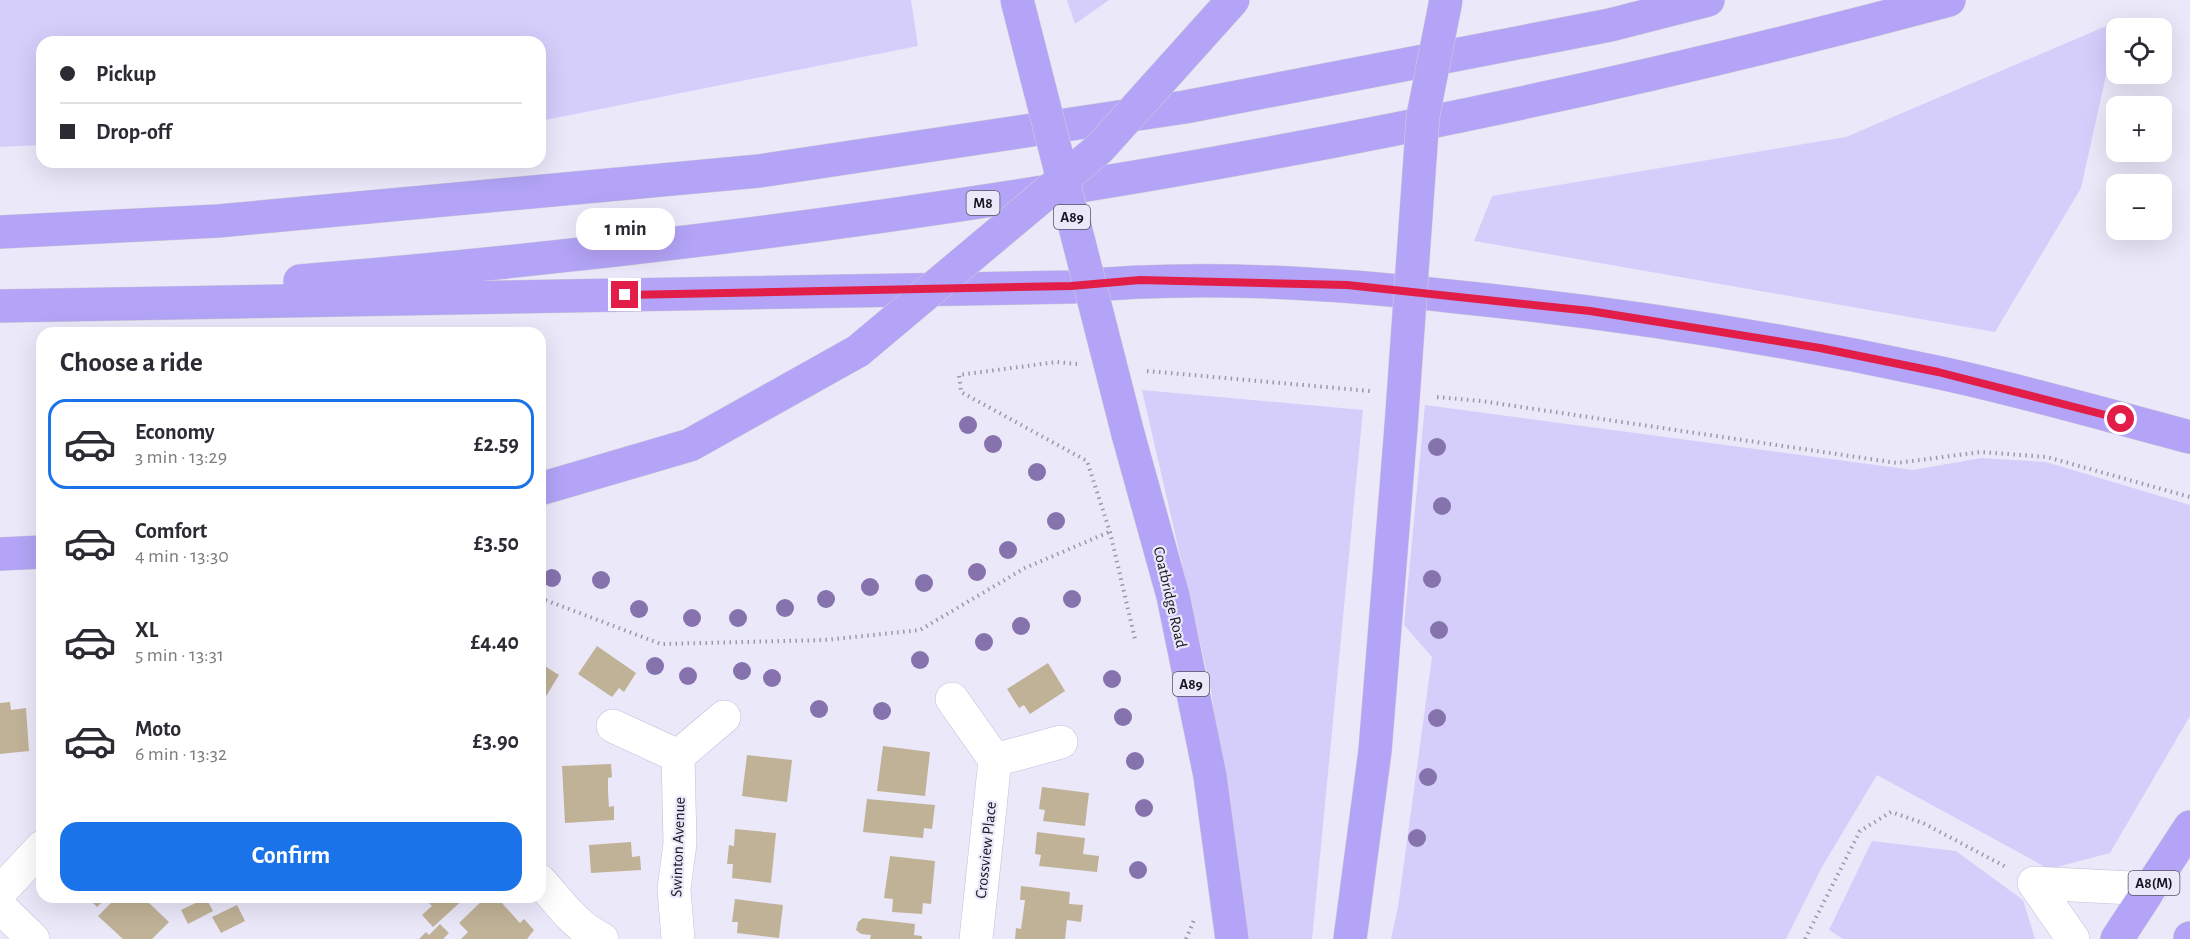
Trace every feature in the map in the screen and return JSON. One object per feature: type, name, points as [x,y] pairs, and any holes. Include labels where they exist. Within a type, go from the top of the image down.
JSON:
[{"type":"highway","name":"Coatbridge Road","points":[[1017,0],[1128,434],[1173,596],[1203,741],[1232,939]]},
{"type":"highway","name":"M8","points":[[546,487],[690,445],[858,351],[1100,148],[1233,0]]},
{"type":"highway","points":[[1350,939],[1375,751],[1423,116],[1446,0]]},
{"type":"highway","points":[[0,232],[218,221],[759,171],[1185,107],[1610,26],[1708,0]]},
{"type":"highway","name":"M8","points":[[0,305],[491,265],[808,228],[1017,198],[1348,140],[1667,71],[1949,0]]},
{"type":"highway","points":[[0,305],[1071,286],[1140,280],[1347,285],[1590,311],[1820,348],[1938,372],[2190,437]]},
{"type":"highway","points":[[0,554],[36,552]]},
{"type":"highway","name":"A8(M)","points":[[2117,939],[2190,827]]},
{"type":"street","points":[[952,699],[995,760],[1061,742]]},
{"type":"street","points":[[613,726],[678,756],[724,717]]},
{"type":"street","name":"Swinton Avenue","points":[[678,756],[680,843],[674,889],[678,939]]},
{"type":"street","name":"Crossview Place","points":[[976,939],[995,760]]},
{"type":"street","points":[[0,892],[36,853]]},
{"type":"street","points":[[2034,883],[2151,889]]},
{"type":"street","points":[[2034,883],[2073,939]]},
{"type":"street","points":[[546,888],[588,932],[602,939]]},
{"type":"street","points":[[0,907],[33,939]]},
{"type":"path","points":[[1081,365],[1058,362],[959,375],[961,392],[1088,461],[1110,532],[1135,639]]},
{"type":"path","points":[[1140,370],[1375,391]]},
{"type":"path","points":[[1434,396],[1897,463],[1981,452],[2047,458],[2190,497]]},
{"type":"path","points":[[546,600],[661,644],[825,640],[920,630],[1024,568],[1110,532]]},
{"type":"path","points":[[1805,939],[1860,831],[1891,812],[1923,823],[1958,840],[2034,883]]},
{"type":"path","points":[[1186,939],[1194,920]]},
{"type":"shaded area","points":[[0,0],[911,0],[918,46],[546,120],[546,36],[36,36],[36,145],[0,147]]},
{"type":"shaded area","points":[[1067,0],[1109,0],[1075,24]]},
{"type":"shaded area","points":[[2106,26],[2106,75],[2081,188],[1995,332],[1474,241],[1492,196],[1846,137]]},
{"type":"shaded area","points":[[1142,390],[1363,410],[1312,939],[1243,939],[1211,690]]},
{"type":"shaded area","points":[[1425,405],[1913,470],[1981,458],[2046,462],[2190,505],[2190,716],[2110,853],[2049,869],[1877,775],[1822,867],[1786,939],[1391,939],[1398,907],[1432,657],[1404,625]]},
{"type":"shaded area","points":[[1872,841],[1956,851],[2023,900],[2035,939],[1843,939],[1829,930]]},
{"type":"building","points":[[597,646],[636,673],[624,692],[619,688],[612,697],[578,674]]},
{"type":"building","points":[[1048,663],[1065,691],[1030,714],[1024,705],[1019,708],[1007,689]]},
{"type":"building","points":[[546,667],[559,675],[546,696]]},
{"type":"building","points":[[10,702],[11,710],[26,708],[29,751],[0,754],[0,703]]},
{"type":"building","points":[[883,746],[930,752],[925,796],[877,791]]},
{"type":"building","points":[[747,755],[792,760],[787,802],[742,796]]},
{"type":"building","points":[[611,764],[612,777],[608,778],[608,792],[609,807],[614,806],[614,820],[565,823],[562,766]]},
{"type":"building","points":[[1042,787],[1089,793],[1085,826],[1043,821],[1045,810],[1039,809]]},
{"type":"building","points":[[867,799],[935,805],[932,829],[924,828],[923,838],[863,832]]},
{"type":"building","points":[[735,829],[776,833],[771,883],[732,878],[733,864],[727,864],[729,845],[734,846]]},
{"type":"building","points":[[1037,832],[1085,838],[1083,854],[1099,856],[1097,872],[1039,866],[1041,855],[1035,854]]},
{"type":"building","points":[[631,842],[632,857],[640,856],[641,870],[591,873],[589,845]]},
{"type":"building","points":[[890,856],[935,861],[931,904],[923,903],[922,914],[892,912],[893,899],[884,898]]},
{"type":"building","points":[[1021,886],[1070,892],[1069,904],[1083,905],[1081,922],[1067,920],[1065,939],[1015,939],[1016,928],[1021,929],[1025,900],[1020,900]]},
{"type":"building","points":[[735,899],[783,905],[779,938],[737,933],[738,922],[732,922]]},
{"type":"building","points":[[111,903],[149,903],[169,922],[152,939],[123,939],[98,916]]},
{"type":"building","points":[[196,903],[209,903],[213,911],[188,924],[181,910]]},
{"type":"building","points":[[429,903],[459,903],[433,927],[422,915],[432,906]]},
{"type":"building","points":[[480,903],[502,903],[520,923],[524,919],[534,930],[527,939],[461,939],[468,932],[459,923]]},
{"type":"building","points":[[237,905],[245,921],[221,933],[212,917]]},
{"type":"building","points":[[863,918],[915,924],[914,935],[922,936],[922,939],[870,939],[871,935],[861,934],[856,930],[858,922]]},
{"type":"building","points":[[440,924],[449,933],[443,939],[419,939],[426,932],[429,935]]},
{"type":"route","points":[[625,295],[1071,286],[1140,280],[1347,285],[1590,311],[1820,348],[1938,372],[2121,419]]}]
